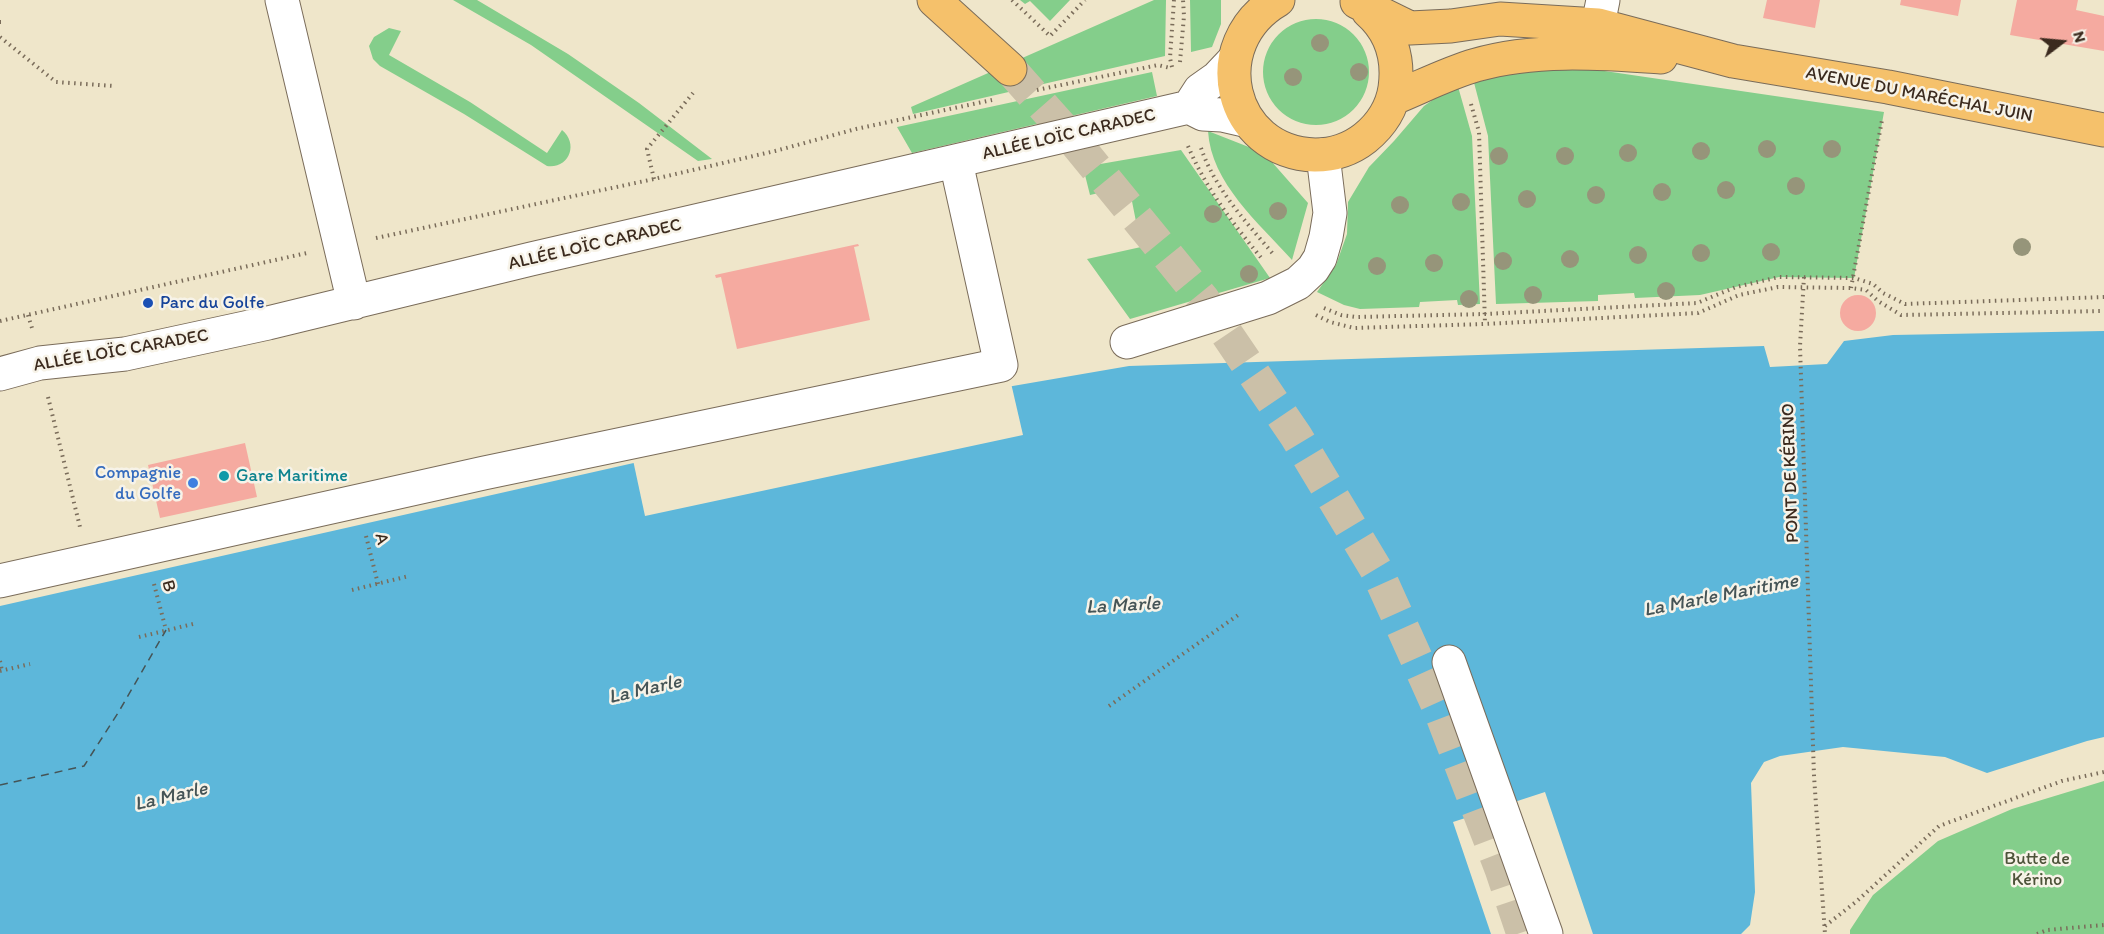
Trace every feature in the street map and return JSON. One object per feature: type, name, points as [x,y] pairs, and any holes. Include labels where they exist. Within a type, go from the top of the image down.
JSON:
[{"type":"main road","points":[[934,0],[1010,69]]},
{"type":"main road","points":[[1278,0],[1266,7],[1250,10],[1234,60],[1234,82],[1238,102],[1248,121],[1263,137],[1281,148],[1301,154],[1323,155],[1341,151],[1359,143],[1374,131],[1386,115],[1394,98],[1397,70],[1392,44],[1378,20],[1355,1]]},
{"type":"main road","name":"AVENUE DU MARÉCHAL JUIN","points":[[1355,1],[1410,28],[1600,13],[1733,61]]},
{"type":"main road","name":"AVENUE DU MARÉCHAL JUIN","points":[[1394,98],[1478,65],[1526,56],[1612,54],[1733,61],[1888,87],[2104,130]]},
{"type":"street","points":[[282,0],[354,303]]},
{"type":"street","points":[[1234,60],[1217,78],[1200,90],[1189,106],[1203,114],[1248,121]]},
{"type":"street","name":"ALLÉE LOÏC CARADEC","points":[[0,374],[40,363],[125,354],[354,303],[1189,106]]},
{"type":"street","points":[[1127,342],[1268,298],[1298,284],[1320,258],[1326,237],[1330,213],[1323,155]]},
{"type":"street","points":[[0,581],[357,501],[1001,365],[956,162]]},
{"type":"street","points":[[1449,662],[1546,934]]},
{"type":"path","points":[[1012,0],[1050,36],[1084,0]]},
{"type":"path","points":[[1172,67],[1170,58],[1174,0]]},
{"type":"path","points":[[1181,66],[1183,0]]},
{"type":"path","points":[[0,37],[56,82],[114,86]]},
{"type":"path","points":[[1851,288],[1888,87]]},
{"type":"path","points":[[654,179],[647,149],[693,93]]},
{"type":"path","points":[[1471,103],[1479,132],[1485,324]]},
{"type":"path","points":[[0,321],[654,179],[775,151],[856,129]]},
{"type":"path","points":[[1185,140],[1198,170],[1213,195],[1264,261]]},
{"type":"path","points":[[1201,147],[1207,167],[1222,191],[1279,261]]},
{"type":"path","points":[[1318,304],[1341,315],[1356,317],[1485,314],[1697,303],[1736,287],[1779,277],[1854,278],[1873,284],[1883,293],[1905,304],[2104,297]]},
{"type":"path","name":"PONT DE KÉRINO","points":[[1804,277],[1800,346],[1814,776],[1825,934]]},
{"type":"path","points":[[1309,310],[1330,322],[1354,328],[1485,324],[1698,313],[1738,295],[1778,287],[1804,287],[1866,290],[1878,301],[1901,315],[2104,311]]},
{"type":"path","points":[[28,315],[89,562]]},
{"type":"path","name":"A","points":[[357,501],[378,584]]},
{"type":"path","name":"B","points":[[145,548],[166,630]]},
{"type":"path","points":[[351,590],[410,576]]},
{"type":"path","points":[[1109,706],[1241,614]]},
{"type":"path","points":[[139,638],[193,624]]},
{"type":"path","points":[[0,661],[1,671],[30,664]]},
{"type":"path","points":[[1824,927],[1857,902],[1939,826],[2062,781],[2104,772]]},
{"type":"path","points":[[2037,934],[2047,930],[2104,925]]},
{"type":"green space","points":[[453,0],[477,0],[568,54],[639,103],[712,159],[698,161],[531,45]]},
{"type":"green space","points":[[1020,0],[1070,0],[1050,21],[1030,1],[1025,4]]},
{"type":"green space","points":[[1154,0],[1166,0],[1165,56],[913,114],[911,107]]},
{"type":"green space","points":[[1190,0],[1221,0],[1221,24],[1212,47],[1191,52]]},
{"type":"green space","points":[[1316,19],[1336,23],[1354,34],[1365,52],[1369,72],[1365,92],[1354,110],[1336,121],[1316,125],[1296,121],[1278,110],[1267,92],[1263,72],[1267,52],[1278,34],[1296,23]]},
{"type":"green space","points":[[389,28],[401,31],[389,55],[470,102],[547,153],[562,130],[571,148],[566,160],[555,166],[547,166],[464,114],[380,66],[373,59],[369,46],[374,37]]},
{"type":"green space","points":[[1550,63],[1884,112],[1854,278],[1779,277],[1700,295],[1635,298],[1634,293],[1598,295],[1598,301],[1496,304],[1488,136],[1472,75]]},
{"type":"green space","points":[[1152,72],[1157,96],[912,153],[897,127]]},
{"type":"green space","points":[[1457,83],[1472,136],[1480,304],[1458,305],[1457,300],[1420,302],[1419,307],[1360,309],[1344,305],[1317,292],[1336,265],[1347,234],[1348,202],[1369,167],[1424,106]]},
{"type":"green space","points":[[1208,131],[1264,153],[1308,203],[1292,260],[1252,217],[1227,185],[1211,150]]},
{"type":"green space","points":[[1181,150],[1270,278],[1130,319],[1087,259],[1141,247],[1129,186],[1090,195],[1083,167]]},
{"type":"green space","name":"Butte de Kérino","points":[[2104,781],[2104,934],[1850,934],[1850,930],[1873,895],[1938,841],[2012,809]]},
{"type":"water","points":[[2104,331],[2104,737],[1987,773],[1945,757],[1843,747],[1780,756],[1764,762],[1751,783],[1755,892],[1750,925],[1741,934],[1593,934],[1545,792],[1453,822],[1491,934],[0,934],[0,606],[709,446],[1007,387],[1129,366],[1764,346],[1770,367],[1827,364],[1844,341],[1893,335]]},
{"type":"pier","points":[[1011,383],[1023,435],[645,516],[633,460]]},
{"type":"building","points":[[1767,0],[1820,0],[1815,28],[1763,18]]},
{"type":"building","points":[[1901,0],[1961,0],[1958,16],[1900,5]]},
{"type":"building","points":[[2017,0],[2078,0],[2076,10],[2104,16],[2104,51],[2010,35]]},
{"type":"building","points":[[858,244],[859,246],[854,247],[870,320],[737,349],[721,277],[716,278],[715,275]]},
{"type":"building","points":[[1858,295],[1871,300],[1876,313],[1871,326],[1858,331],[1845,326],[1840,313],[1845,300]]},
{"type":"building","points":[[245,443],[257,497],[160,518],[148,465]]},
{"type":"ferry route","points":[[0,785],[84,766],[166,630]]},
{"type":"tunnel","points":[[1010,69],[1074,141],[1203,299],[1296,436],[1377,571],[1440,711],[1501,869],[1523,934]]},
{"type":"place","name":"Parc du Golfe","points":[[148,303]]},
{"type":"place","name":"Gare Maritime","points":[[224,476]]},
{"type":"place","name":"Compagnie du Golfe","points":[[193,483]]},
{"type":"water label","name":"La Marle Maritime","points":[[1721,596]]},
{"type":"water label","name":"La Marle","points":[[1123,606]]},
{"type":"water label","name":"La Marle","points":[[645,690]]},
{"type":"water label","name":"La Marle","points":[[171,797]]}]
